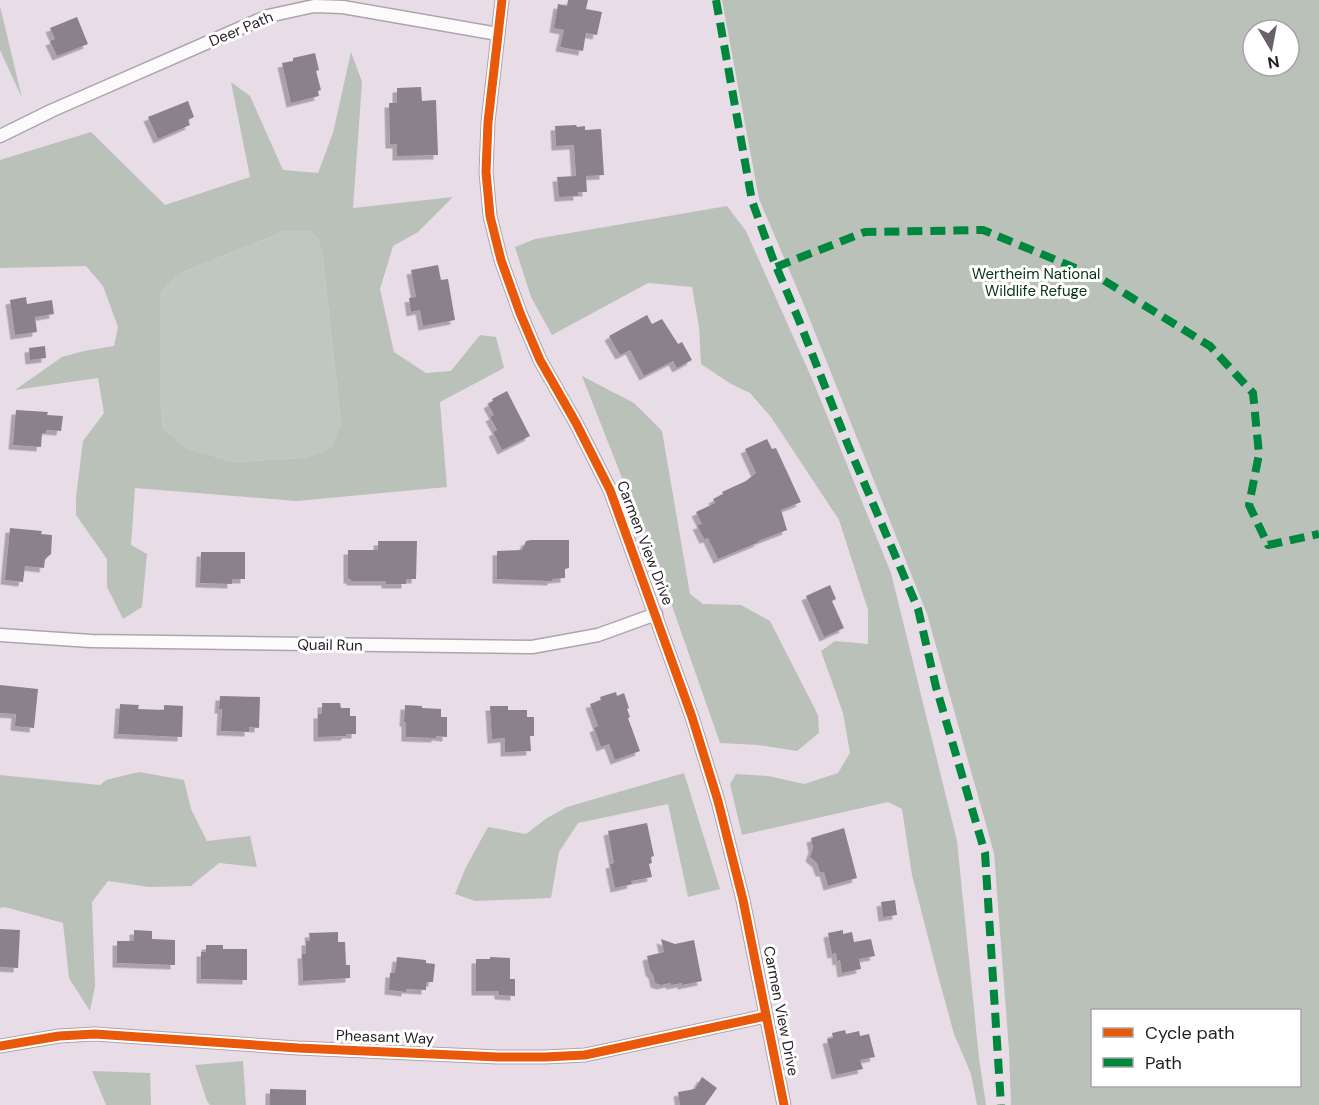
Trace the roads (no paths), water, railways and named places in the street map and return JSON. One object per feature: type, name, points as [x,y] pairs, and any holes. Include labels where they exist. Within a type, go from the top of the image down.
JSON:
[{"type":"street","name":"Carmen View Drive","points":[[502,0],[488,122],[486,172],[490,216],[501,260],[540,360],[576,423],[610,490],[692,717],[718,801],[743,900],[784,1105]]},
{"type":"street","name":"Deer Path","points":[[0,136],[53,110],[267,16],[291,10],[314,6],[343,7],[498,33]]},
{"type":"street","name":"Quail Run","points":[[0,635],[91,641],[532,647],[598,635],[656,614]]},
{"type":"street","name":"Pheasant Way","points":[[0,1046],[59,1036],[95,1034],[298,1048],[545,1057],[585,1055],[766,1016]]},
{"type":"park label","name":"Wertheim National Wildlife Refuge","points":[[1036,282]]}]
